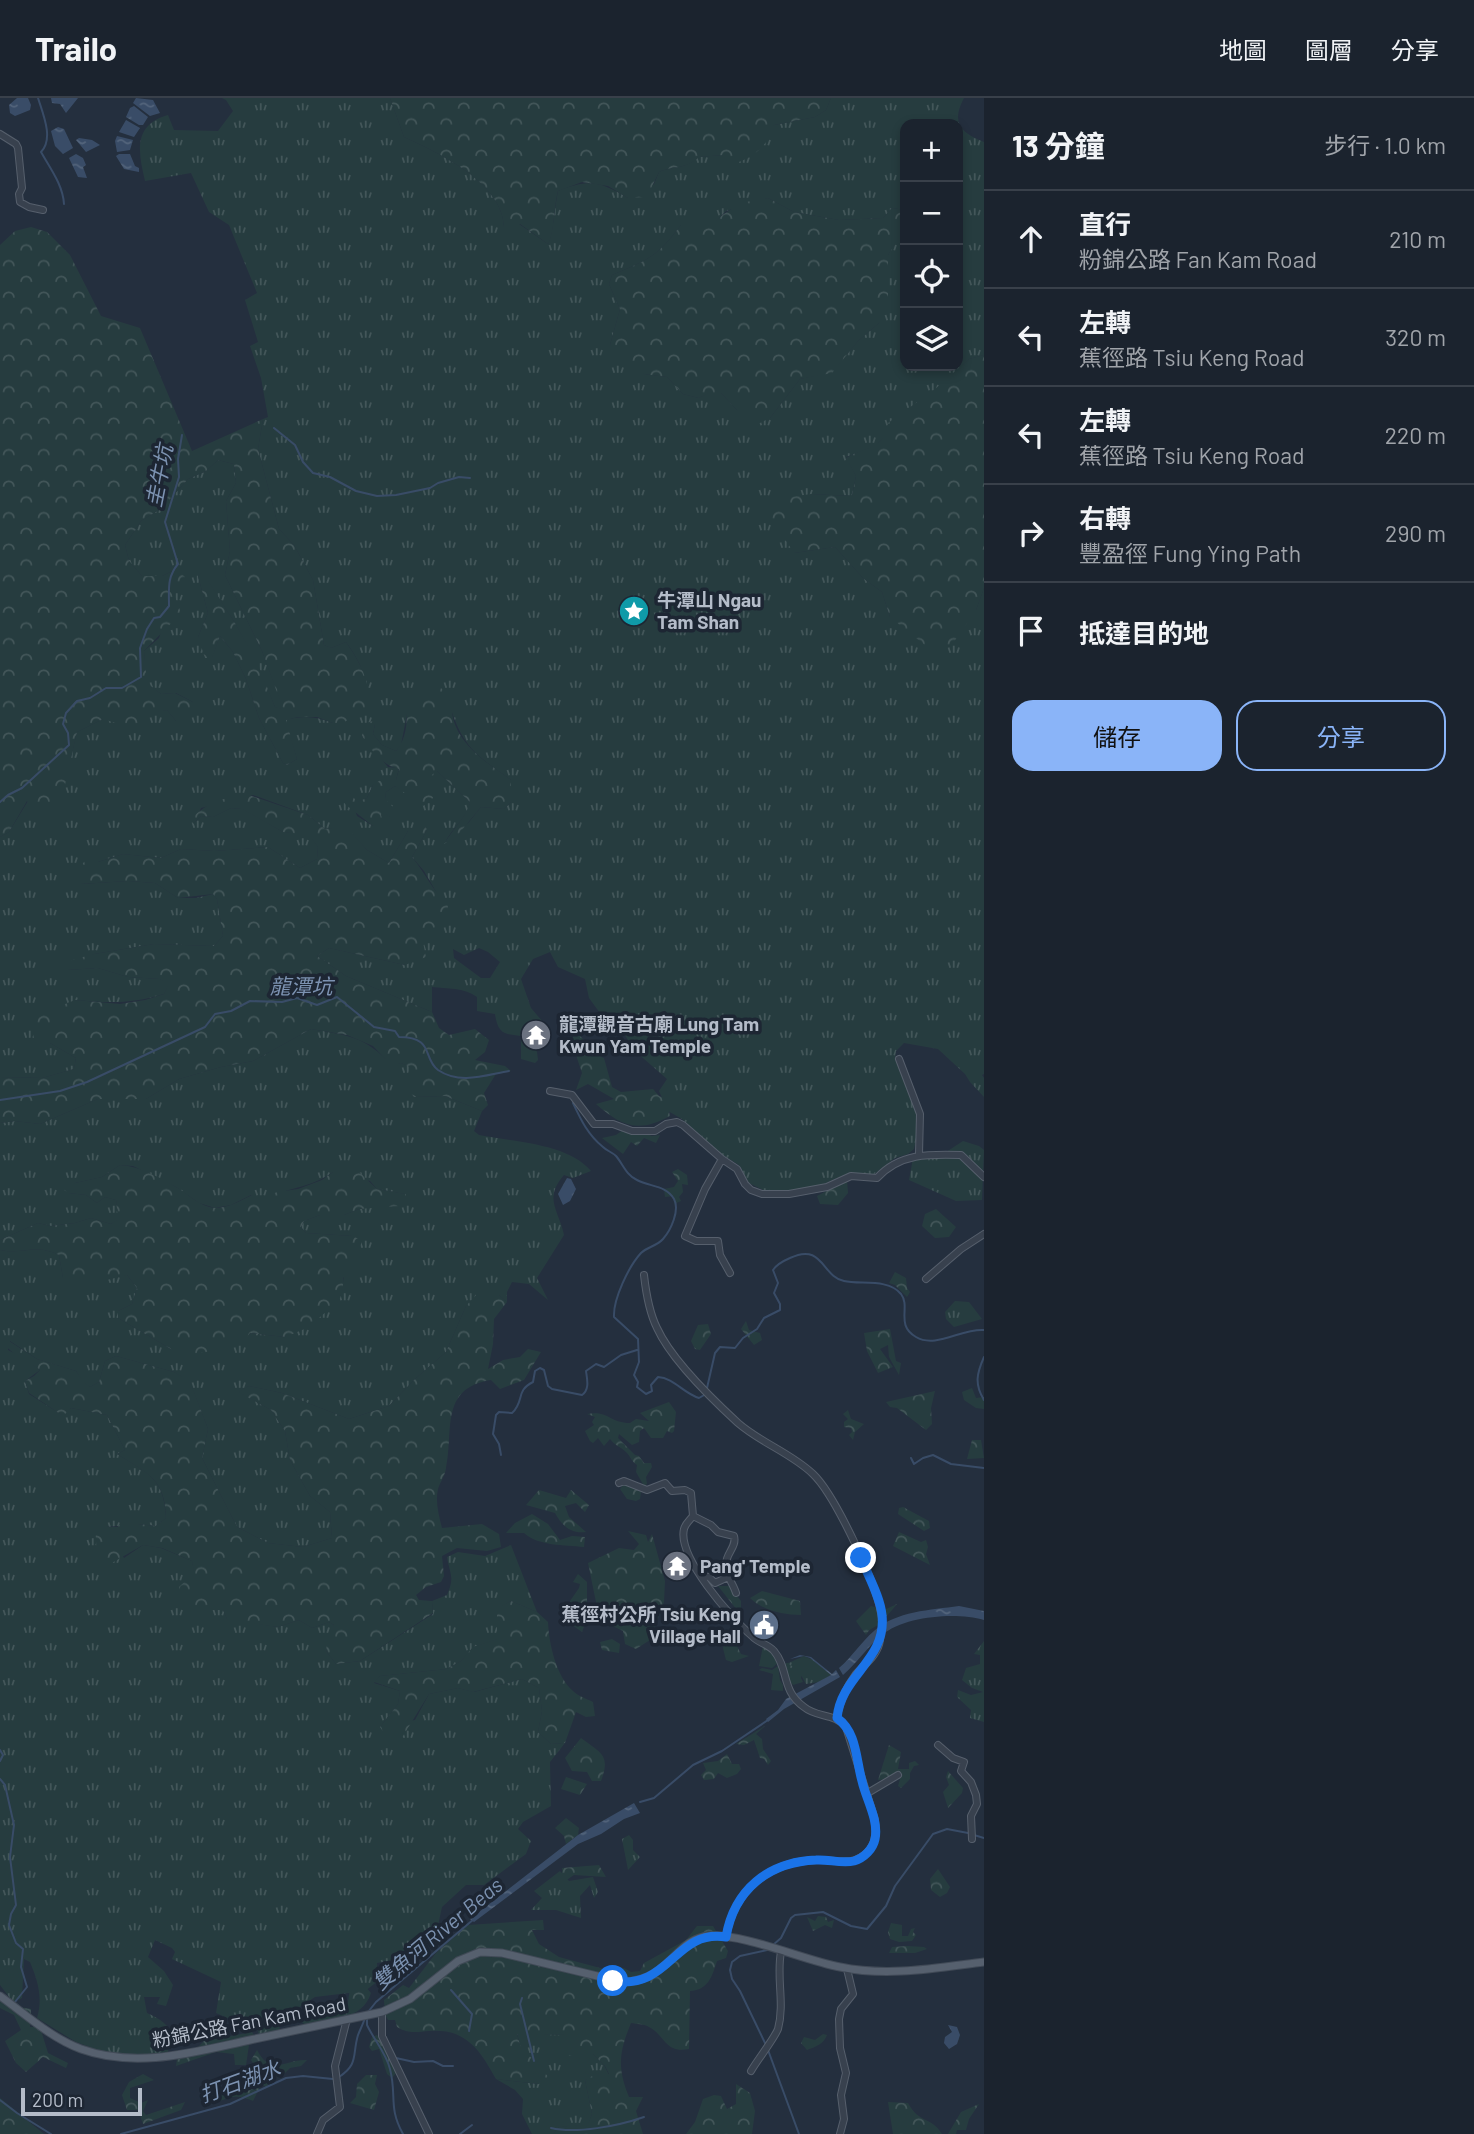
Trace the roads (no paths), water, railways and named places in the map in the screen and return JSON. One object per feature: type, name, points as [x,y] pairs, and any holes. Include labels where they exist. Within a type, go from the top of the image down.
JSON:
[{"type":"main road","name":"粉錦公路 Fan Kam Road","points":[[0,1996],[71,2045],[97,2054],[156,2058],[379,2012],[410,1999],[458,1961],[476,1953],[502,1953],[626,1982],[642,1980],[657,1973],[687,1945],[696,1939],[710,1936],[726,1937],[847,1969],[901,1971],[984,1962]]},
{"type":"street","points":[[0,134],[18,148],[22,188],[19,194],[20,202],[29,207],[43,209]]},
{"type":"street","points":[[899,1059],[920,1114],[919,1154]]},
{"type":"street","points":[[550,1091],[572,1095],[594,1124],[613,1124],[632,1131],[655,1131],[666,1124],[677,1122],[737,1169],[751,1190],[762,1194],[789,1194],[827,1187],[851,1177],[877,1178],[893,1164],[919,1154],[961,1155],[984,1177]]},
{"type":"street","points":[[722,1159],[705,1189],[685,1236],[696,1241],[718,1241],[720,1255],[730,1273]]},
{"type":"street","points":[[926,1279],[961,1249],[984,1234]]},
{"type":"street","points":[[643,1275],[656,1328],[673,1352],[711,1396],[750,1434],[798,1461],[821,1483],[856,1547],[882,1616],[880,1640],[872,1658],[851,1681],[837,1718]]},
{"type":"street","points":[[619,1483],[624,1481],[647,1490],[665,1483],[672,1491],[688,1490],[691,1493],[693,1516],[686,1524],[684,1544],[692,1562],[751,1636],[774,1652],[791,1695],[798,1703],[814,1713],[837,1718],[844,1723],[850,1734],[874,1820],[876,1835],[868,1852],[852,1861],[808,1860],[790,1864],[769,1874],[747,1890],[736,1903],[726,1937]]},
{"type":"street","points":[[693,1516],[712,1525],[718,1532],[734,1536],[735,1544],[726,1563],[728,1577],[736,1593]]},
{"type":"street","points":[[702,1576],[709,1577],[716,1583],[728,1577]]},
{"type":"street","points":[[938,1745],[953,1758],[964,1762],[961,1771],[971,1782],[977,1804],[971,1816],[972,1838]]},
{"type":"street","points":[[866,1794],[898,1775]]},
{"type":"street","points":[[751,2071],[775,2034],[782,2003],[779,1963],[781,1952]]},
{"type":"street","points":[[840,2134],[844,2119],[841,2095],[846,2073],[840,2048],[839,2019],[841,2009],[853,1994],[847,1969]]},
{"type":"street","points":[[379,2012],[382,2036],[429,2134]]},
{"type":"street","points":[[317,2134],[323,2120],[340,2107],[336,2077],[347,2019]]},
{"type":"water","points":[[17,98],[28,98],[31,105],[30,110],[15,116],[10,113],[9,105]]},
{"type":"water","points":[[51,98],[78,98],[66,113],[60,104],[52,103]]},
{"type":"water","points":[[136,98],[153,100],[160,113],[150,116],[133,103]]},
{"type":"water","points":[[134,106],[148,117],[143,125],[126,117]]},
{"type":"water","points":[[126,120],[140,128],[134,137],[119,132]]},
{"type":"water","points":[[58,127],[64,129],[73,148],[63,154],[55,146],[51,131]]},
{"type":"water","points":[[117,136],[133,140],[130,150],[117,152]]},
{"type":"water","points":[[76,140],[92,140],[100,145],[86,152]]},
{"type":"water","points":[[76,154],[83,158],[87,178],[78,177],[69,158]]},
{"type":"water","points":[[130,154],[139,172],[124,169],[116,156]]},
{"type":"water","points":[[567,1178],[571,1179],[576,1189],[570,1201],[563,1205],[558,1194]]},
{"type":"water","points":[[959,1606],[984,1611],[984,1620],[945,1616],[904,1624],[882,1635],[843,1675],[839,1668],[883,1624],[914,1612]]},
{"type":"water","points":[[800,1655],[811,1657],[832,1674],[836,1670],[840,1677],[784,1709],[768,1722],[766,1719],[778,1710],[786,1699],[831,1675],[810,1658],[804,1656],[790,1659]]},
{"type":"water","points":[[634,1803],[640,1813],[578,1844],[474,1922],[470,1919],[578,1835]]},
{"type":"water","points":[[948,2025],[957,2027],[960,2035],[957,2044],[949,2049],[944,2043],[945,2037],[952,2032]]},
{"type":"waterway","points":[[38,98],[47,133],[45,147],[41,152],[59,183],[64,204]]},
{"type":"waterway","points":[[274,428],[295,445],[303,462],[313,473],[330,477],[356,491],[377,496],[396,495],[430,488],[459,477],[470,478]]},
{"type":"waterway","name":"圭牛坑","points":[[0,802],[22,788],[69,745],[68,733],[63,724],[66,713],[77,701],[90,698],[106,688],[122,688],[141,677],[140,648],[154,618],[160,617],[169,606],[170,579],[178,564],[165,522],[179,477],[178,459],[182,435]]},
{"type":"waterway","name":"龍潭坑","points":[[0,1100],[60,1091],[87,1082],[205,1027],[215,1014],[231,1011],[250,1001],[282,1002],[297,998],[317,1005],[337,997],[374,1027],[395,1031],[399,1037],[418,1040],[423,1044],[433,1065],[446,1075],[473,1078],[509,1071]]},
{"type":"waterway","points":[[573,1103],[589,1132],[616,1156],[633,1178],[667,1191],[676,1204],[674,1220],[669,1230],[661,1241],[643,1251],[636,1259],[623,1283],[614,1310],[614,1317],[638,1339],[639,1362],[634,1375],[638,1382],[637,1387],[646,1394],[652,1391],[651,1385],[658,1377],[669,1380],[699,1398],[706,1394]]},
{"type":"waterway","points":[[707,1388],[715,1353],[720,1347],[735,1348],[743,1338],[757,1329],[764,1318],[780,1310],[774,1293],[778,1283],[773,1270],[801,1254],[816,1257],[831,1273],[844,1281],[881,1284],[895,1289],[904,1299],[906,1327],[916,1337],[932,1341],[984,1330]]},
{"type":"waterway","points":[[501,1455],[493,1434],[496,1415],[499,1412],[512,1413],[516,1409],[524,1389],[533,1382],[535,1371],[540,1368],[544,1370],[548,1386],[552,1389],[582,1395],[587,1387],[586,1371],[596,1364],[604,1367],[621,1355],[637,1350]]},
{"type":"waterway","points":[[984,1357],[978,1378],[984,1400]]},
{"type":"waterway","points":[[911,1458],[914,1464],[933,1455],[951,1464],[984,1468]]},
{"type":"waterway","name":"雙魚河 River Beas","points":[[640,1802],[654,1798],[693,1765],[722,1751],[768,1720]]},
{"type":"waterway","points":[[0,1750],[3,1755],[0,1761]]},
{"type":"waterway","points":[[0,1779],[5,1785],[14,1825],[10,1857],[16,1905],[9,1925],[16,1943],[23,1949],[21,1967],[27,1987],[15,2002]]},
{"type":"waterway","points":[[773,1945],[781,1938],[795,1915],[823,1912],[851,1926],[867,1929],[886,1906],[895,1886],[933,1834],[947,1829],[968,1833]]},
{"type":"waterway","points":[[974,1835],[984,1838]]},
{"type":"waterway","name":"雙魚河 River Beas","points":[[368,2012],[376,2002],[474,1919]]},
{"type":"waterway","points":[[766,2045],[730,1970],[732,1962],[740,1956],[767,1950]]},
{"type":"waterway","points":[[451,1990],[472,2014],[469,2031]]},
{"type":"waterway","points":[[522,1998],[520,2004],[534,2061]]},
{"type":"waterway","name":"打石湖水","points":[[339,2077],[350,2068],[354,2059],[358,2035],[365,2018]]},
{"type":"waterway","name":"雙魚河 River Beas","points":[[367,2018],[367,2025],[390,2069],[394,2109],[403,2134]]},
{"type":"waterway","points":[[768,2050],[799,2134]]},
{"type":"waterway","points":[[396,2058],[414,2062],[433,2061],[443,2066],[453,2066]]},
{"type":"waterway","name":"打石湖水","points":[[121,2134],[230,2104],[286,2078],[303,2076],[333,2079]]},
{"type":"waterway","name":"打石湖水","points":[[0,2100],[51,2134]]},
{"type":"waterway","points":[[551,2128],[597,2128],[644,2117]]},
{"type":"waterway","points":[[460,2134],[472,2125]]},
{"type":"place","name":"牛潭山 Ngau Tam Shan","points":[[634,611]]},
{"type":"place","name":"龍潭觀音古廟 Lung Tam Kwun Yam Temple","points":[[536,1035]]},
{"type":"place","name":"Pang' Temple","points":[[677,1566]]},
{"type":"place","name":"蕉徑村公所 Tsiu Keng Village Hall","points":[[764,1625]]}]
